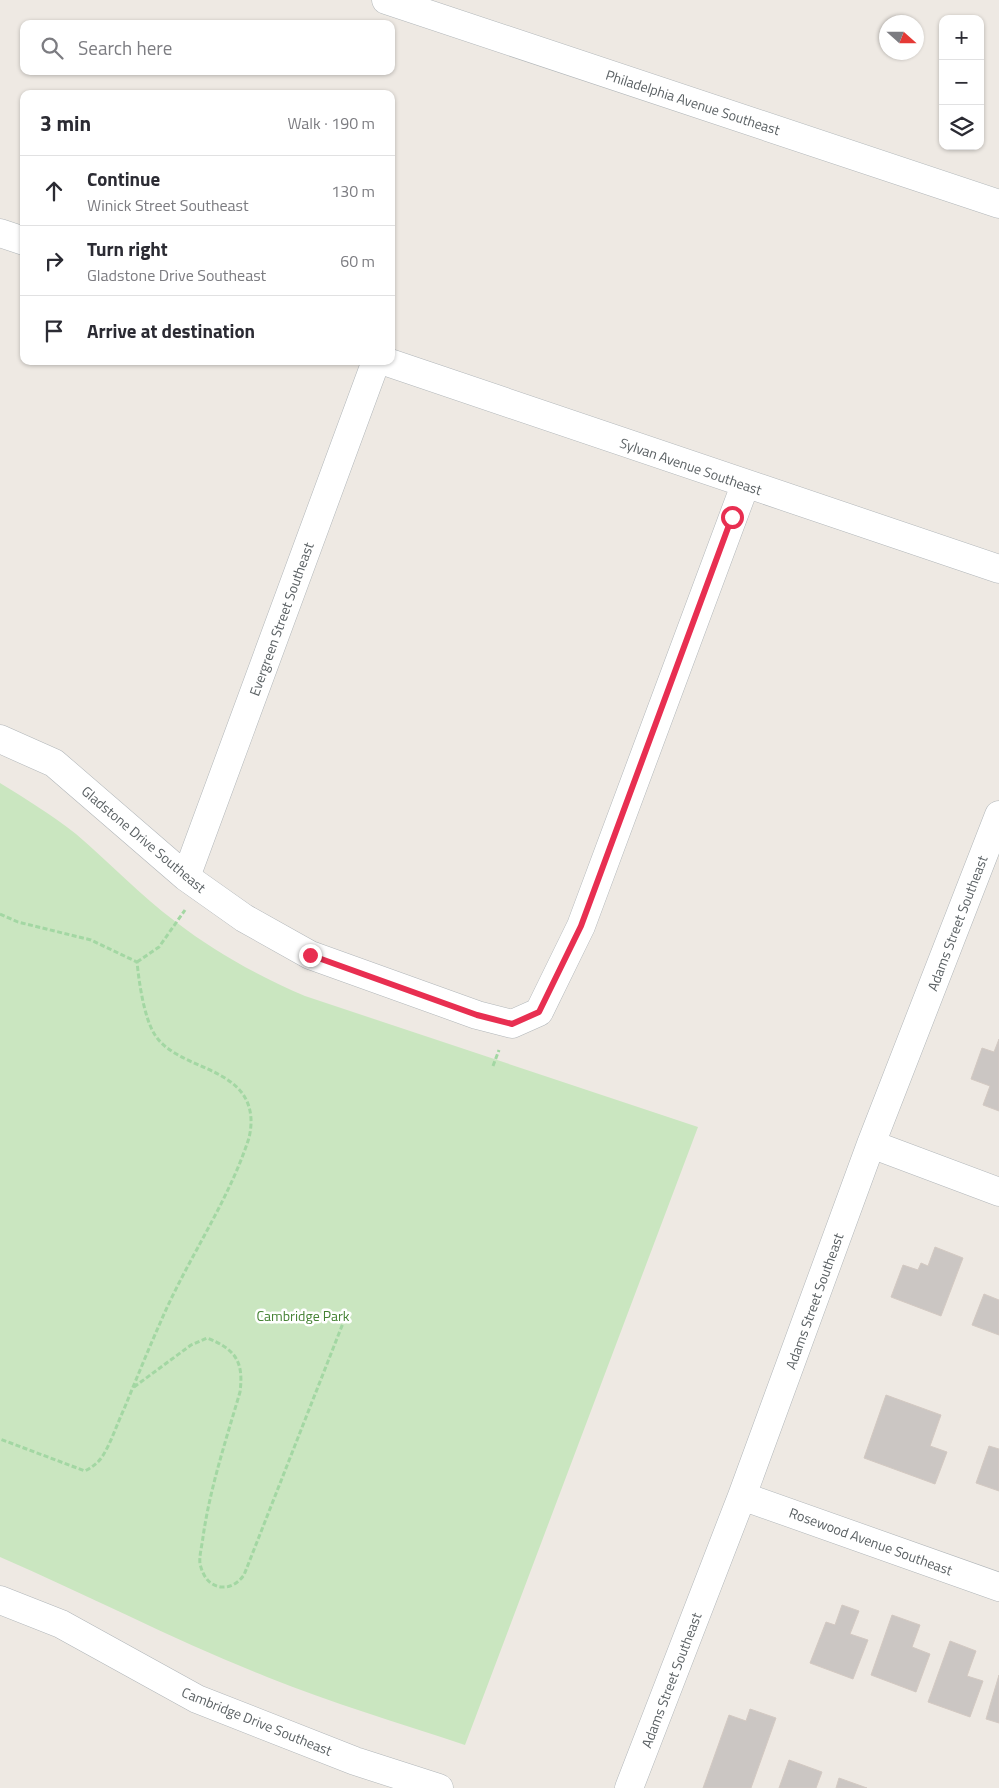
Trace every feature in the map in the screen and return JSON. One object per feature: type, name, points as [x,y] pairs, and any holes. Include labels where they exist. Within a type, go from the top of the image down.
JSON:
[{"type":"street","name":"Philadelphia Avenue Southeast","points":[[386,0],[999,204]]},
{"type":"street","points":[[0,233],[20,240]]},
{"type":"street","name":"Evergreen Street Southeast","points":[[192,881],[375,365]]},
{"type":"street","name":"Sylvan Avenue Southeast","points":[[395,365],[999,570]]},
{"type":"street","name":"Gladstone Drive Southeast","points":[[0,739],[54,764],[192,881],[244,918],[310,955],[477,1015],[512,1024],[539,1012],[581,926],[745,485]]},
{"type":"street","name":"Adams Street Southeast","points":[[629,1788],[742,1496],[871,1144],[999,815]]},
{"type":"street","points":[[871,1144],[999,1192]]},
{"type":"street","name":"Rosewood Avenue Southeast","points":[[742,1496],[999,1587]]},
{"type":"street","name":"Cambridge Drive Southeast","points":[[0,1600],[61,1624],[197,1699],[355,1761],[438,1788]]},
{"type":"path","points":[[136,962],[158,947],[168,937],[192,881]]},
{"type":"path","points":[[0,914],[18,922],[91,940],[136,962]]},
{"type":"path","points":[[0,1439],[85,1471],[94,1467],[103,1456],[175,1291],[227,1190],[249,1139],[250,1110],[245,1098],[235,1086],[225,1078],[168,1048],[155,1036],[149,1022],[136,962]]},
{"type":"path","points":[[133,1388],[190,1345],[206,1338],[230,1349],[236,1356],[242,1377],[240,1392],[212,1492],[200,1562],[203,1574],[209,1582],[217,1586],[226,1587],[234,1585],[244,1575],[347,1313]]},
{"type":"green space","name":"Cambridge Park","points":[[0,783],[76,834],[150,901],[191,933],[222,954],[271,981],[305,996],[698,1127],[465,1745],[267,1677],[200,1649],[0,1557]]},
{"type":"building","points":[[999,1039],[999,1111],[983,1105],[990,1086],[971,1079],[982,1048],[994,1052]]},
{"type":"building","points":[[935,1247],[963,1258],[941,1316],[891,1297],[903,1265],[918,1270],[921,1263],[928,1266]]},
{"type":"building","points":[[984,1294],[999,1300],[999,1335],[972,1325]]},
{"type":"building","points":[[886,1395],[941,1415],[930,1446],[947,1452],[935,1484],[864,1458]]},
{"type":"building","points":[[989,1446],[999,1449],[999,1491],[976,1483]]},
{"type":"building","points":[[842,1605],[859,1611],[850,1634],[868,1640],[853,1679],[810,1663],[826,1622],[835,1625]]},
{"type":"building","points":[[892,1615],[920,1625],[912,1647],[930,1654],[916,1692],[871,1675]]},
{"type":"building","points":[[950,1641],[976,1651],[967,1676],[983,1681],[970,1717],[928,1702]]},
{"type":"building","points":[[999,1675],[999,1723],[986,1719]]},
{"type":"building","points":[[750,1709],[776,1718],[751,1788],[703,1788],[729,1715],[746,1721]]},
{"type":"building","points":[[789,1760],[822,1772],[816,1788],[779,1788]]},
{"type":"building","points":[[839,1778],[867,1788],[836,1788]]},
{"type":"route","points":[[310,955],[477,1015],[512,1024],[539,1012],[581,926],[732,517]]}]
